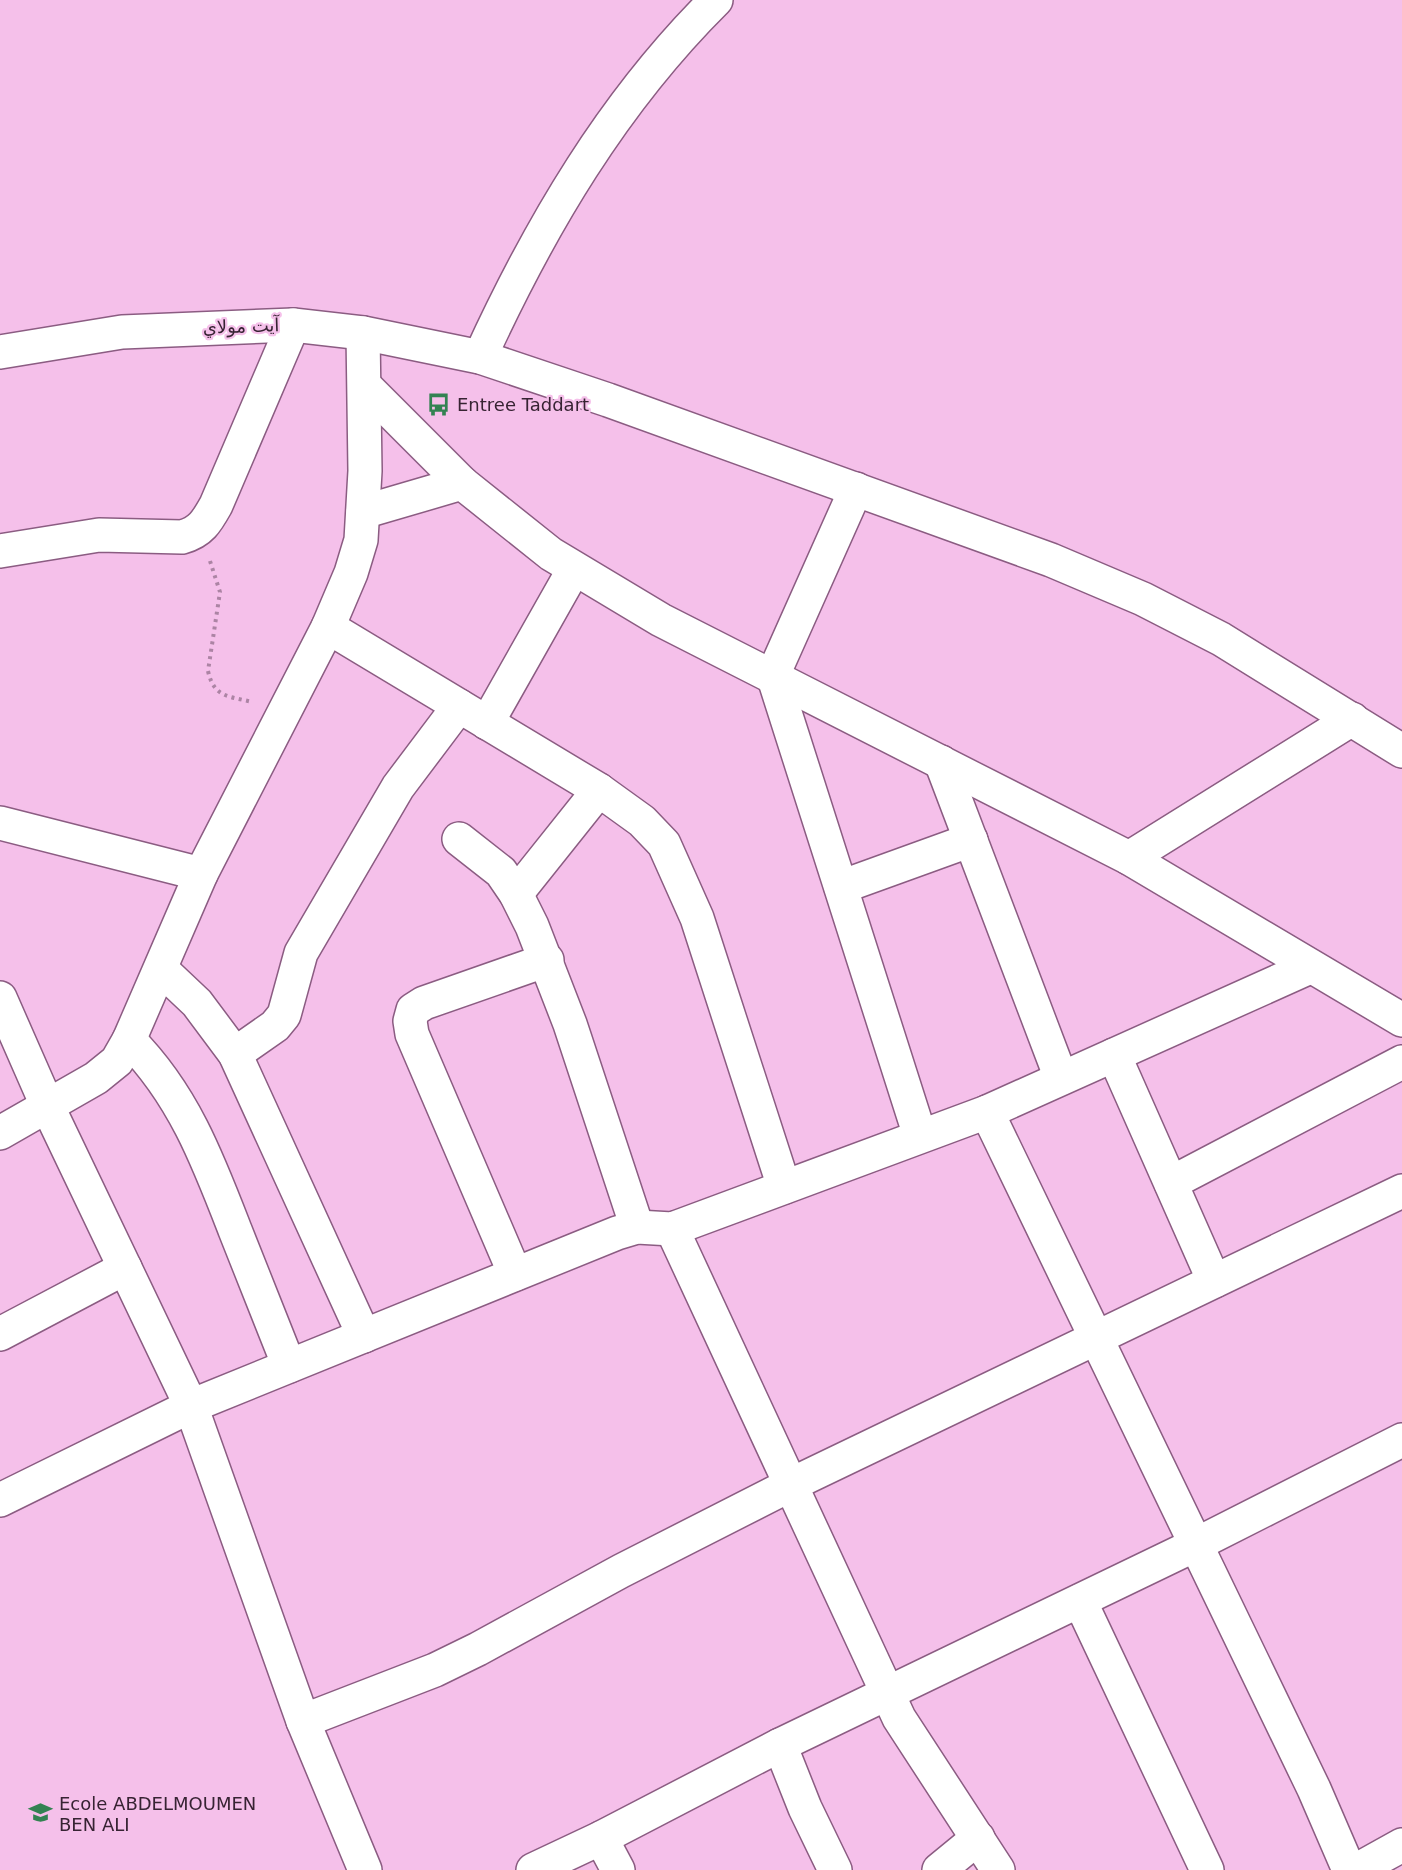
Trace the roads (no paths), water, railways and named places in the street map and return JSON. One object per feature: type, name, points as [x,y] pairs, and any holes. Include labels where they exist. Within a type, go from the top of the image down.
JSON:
[{"type":"street","points":[[480,357],[505,302],[581,166],[637,89],[682,33],[716,0]]},
{"type":"street","points":[[0,551],[99,535],[182,537],[195,533],[206,523],[216,505],[293,325]]},
{"type":"street","name":"آيت مولاي","points":[[0,352],[122,332],[293,325],[363,333],[480,357],[608,400],[1051,560],[1143,599],[1221,639],[1402,751]]},
{"type":"street","points":[[0,1133],[96,1078],[117,1060],[129,1040],[201,874],[328,627],[351,573],[361,540],[365,386],[363,333]]},
{"type":"street","points":[[365,386],[462,483],[574,569],[661,620],[1129,858],[1402,1020]]},
{"type":"street","points":[[363,512],[462,483]]},
{"type":"street","points":[[856,489],[773,675],[920,1136]]},
{"type":"street","points":[[487,723],[574,569]]},
{"type":"street","points":[[328,627],[599,790],[642,820],[664,844],[681,877],[697,918],[784,1187]]},
{"type":"street","points":[[235,1054],[275,1026],[284,1015],[301,953],[398,787],[459,706]]},
{"type":"street","points":[[1129,858],[1352,718]]},
{"type":"street","points":[[941,762],[1061,1078]]},
{"type":"street","points":[[516,894],[599,790]]},
{"type":"street","points":[[0,823],[201,874]]},
{"type":"street","points":[[459,838],[501,872],[516,894],[547,960],[637,1227]]},
{"type":"street","points":[[841,887],[971,840]]},
{"type":"street","points":[[514,1274],[412,1034],[410,1021],[413,1010],[424,1003],[547,960]]},
{"type":"street","points":[[0,1500],[191,1406],[514,1274],[637,1227],[672,1229],[987,1112],[1310,967]]},
{"type":"street","points":[[161,969],[197,1003],[235,1054],[364,1336]]},
{"type":"street","points":[[0,998],[47,1105],[191,1406],[303,1721],[364,1870]]},
{"type":"street","points":[[129,1040],[155,1066],[173,1093],[208,1159],[289,1366]]},
{"type":"street","points":[[1114,1055],[1214,1281]]},
{"type":"street","points":[[1171,1183],[1402,1062]]},
{"type":"street","points":[[987,1112],[1314,1789],[1349,1870]]},
{"type":"street","points":[[303,1721],[435,1670],[621,1571],[790,1485],[1402,1191]]},
{"type":"street","points":[[672,1229],[886,1693],[914,1745],[998,1870]]},
{"type":"street","points":[[0,1334],[125,1268]]},
{"type":"street","points":[[533,1870],[601,1838],[780,1744],[1195,1545],[1402,1440]]},
{"type":"street","points":[[1080,1601],[1207,1870]]},
{"type":"street","points":[[780,1744],[805,1808],[835,1870]]},
{"type":"street","points":[[601,1838],[618,1870]]},
{"type":"street","points":[[939,1870],[978,1838]]},
{"type":"street","points":[[1357,1870],[1402,1845]]},
{"type":"place","name":"Entree Taddart","points":[[439,404]]},
{"type":"place","name":"Ecole ABDELMOUMEN BEN ALI","points":[[41,1813]]}]
